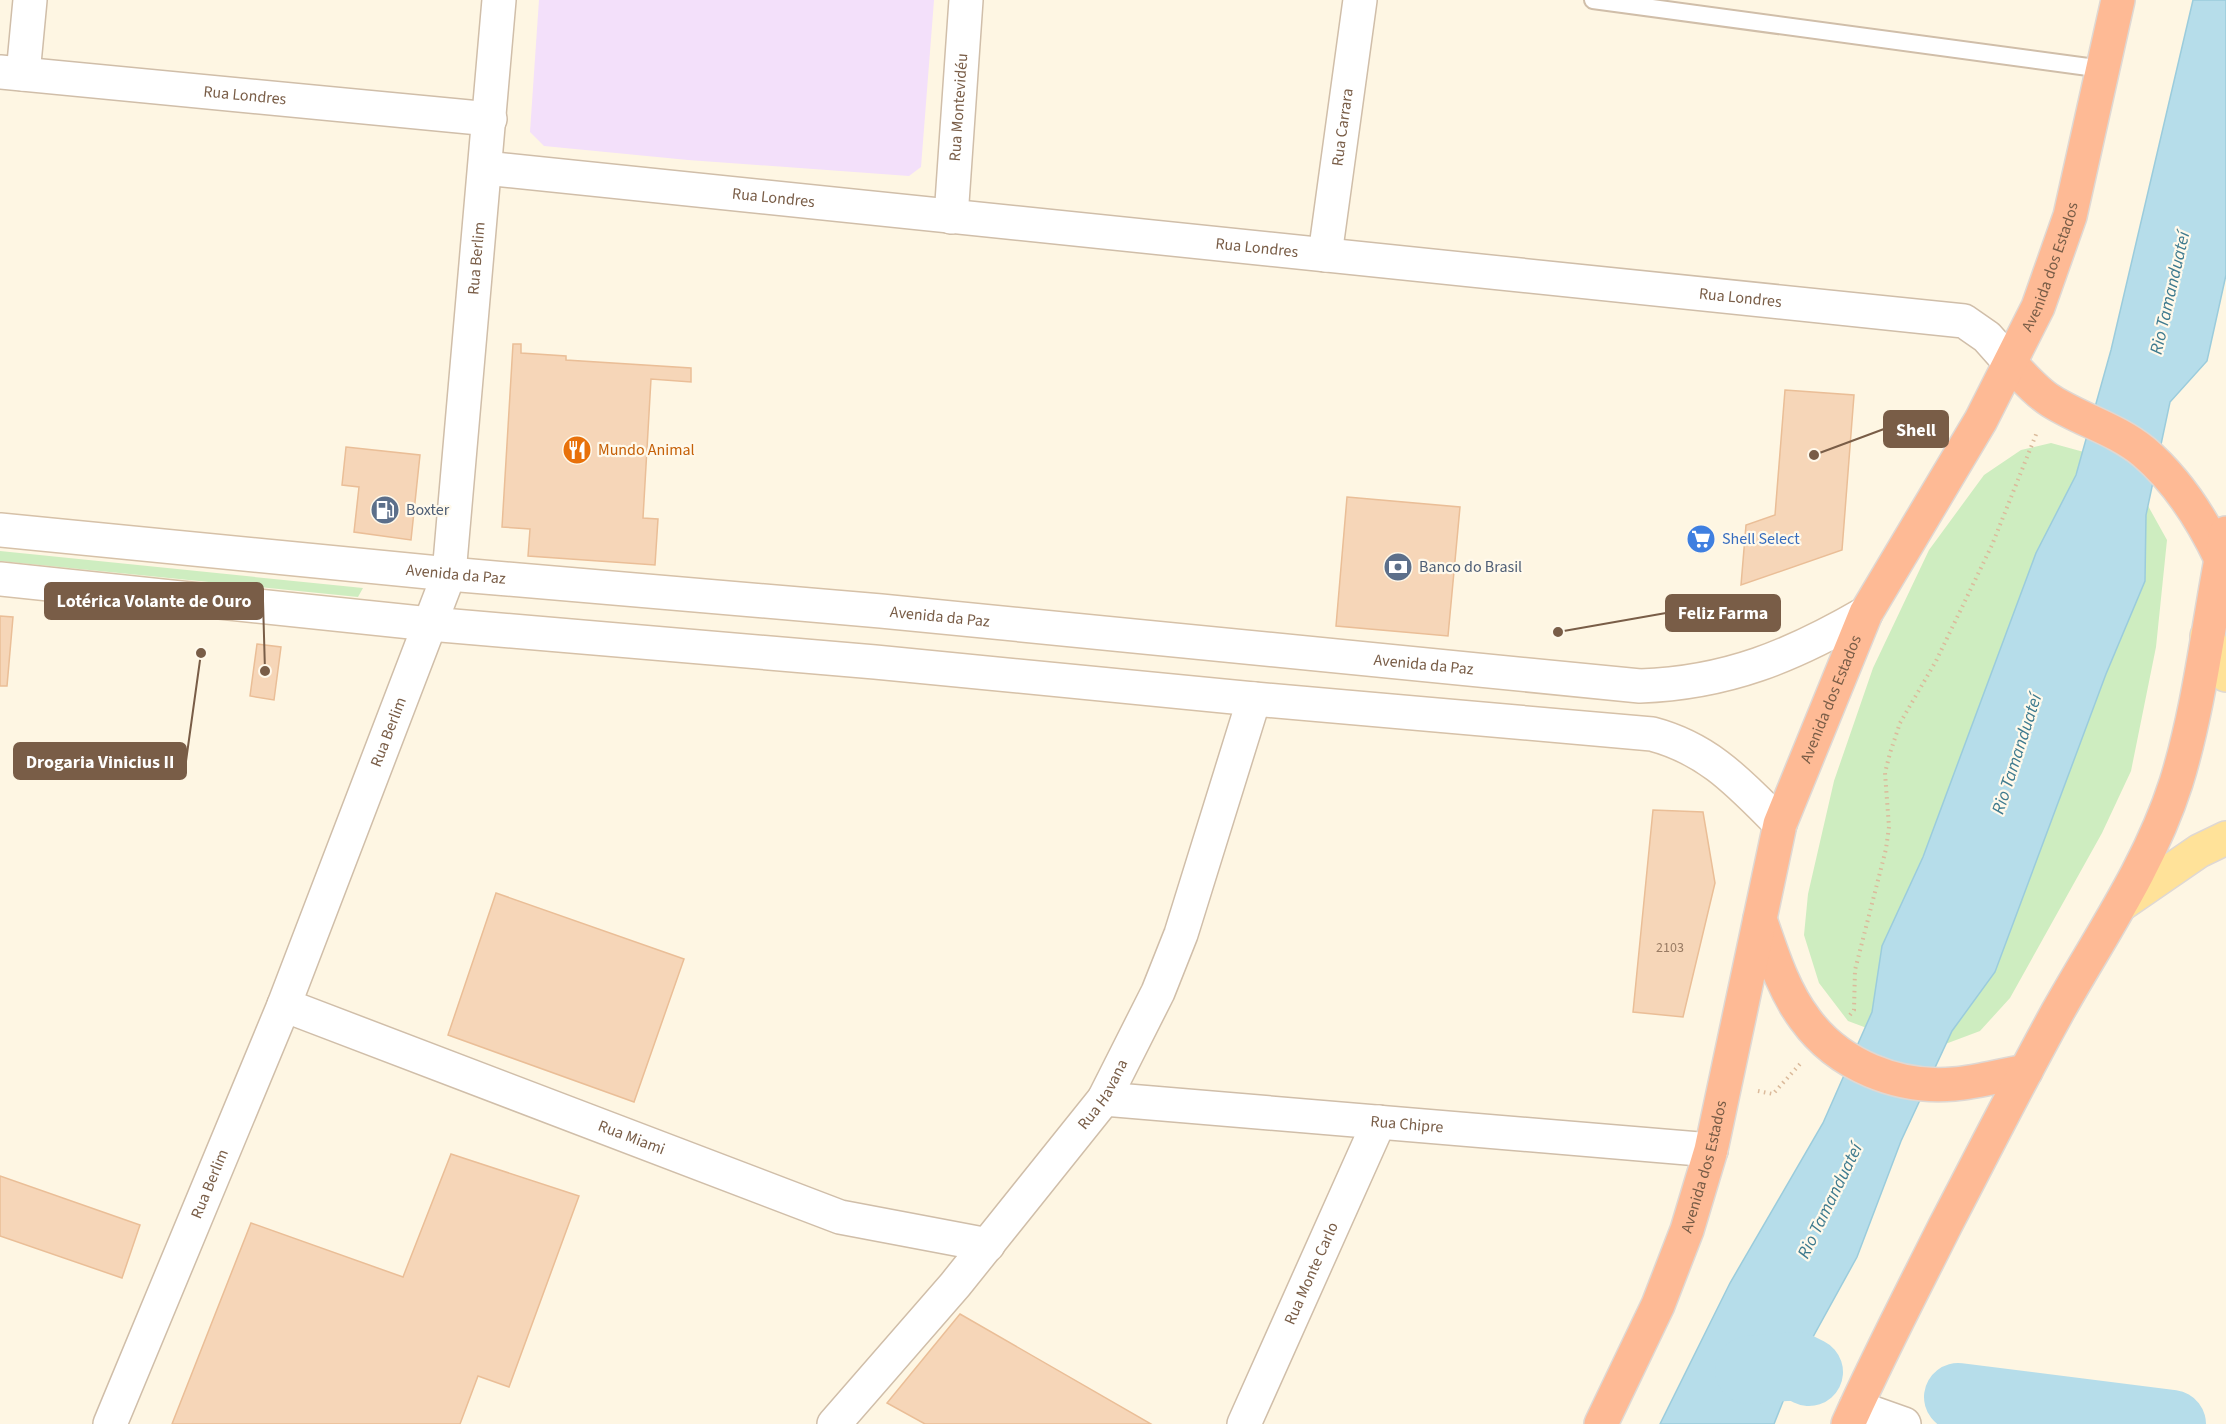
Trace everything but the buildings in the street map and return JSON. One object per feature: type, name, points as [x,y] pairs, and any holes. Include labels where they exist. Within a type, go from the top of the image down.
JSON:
[{"type":"highway","name":"Avenida dos Estados","points":[[1601,1424],[1658,1305],[1687,1230],[1711,1150],[1727,1084],[1780,824],[1866,613],[1981,420],[2038,307],[2070,216],[2118,0]]},
{"type":"highway","points":[[1852,1416],[2026,1071],[2122,904],[2156,833],[2175,783],[2207,636],[2223,546],[2167,473],[2143,450],[2108,429],[2060,406],[2011,364]]},
{"type":"highway","points":[[1760,919],[1783,982],[1805,1020],[1832,1046],[1870,1071],[1901,1082],[1931,1084],[1954,1084],[2026,1071]]},
{"type":"main road","points":[[2207,636],[2226,675]]},
{"type":"main road","points":[[2122,904],[2199,851],[2226,837]]},
{"type":"street","points":[[12,73],[30,0]]},
{"type":"street","name":"Rua Berlim","points":[[110,1424],[284,1005],[449,574],[499,0]]},
{"type":"street","name":"Rua Montevidéu","points":[[951,216],[966,0]]},
{"type":"street","name":"Rua Carrara","points":[[1326,255],[1360,0]]},
{"type":"street","name":"Rua Londres","points":[[12,73],[490,119]]},
{"type":"street","name":"Rua Londres","points":[[485,168],[1964,321],[1987,337],[2011,364]]},
{"type":"street","name":"Avenida da Paz","points":[[0,530],[449,574],[881,611],[1640,686],[1681,684],[1714,678],[1772,661],[1819,640],[1866,613]]},
{"type":"street","points":[[0,579],[430,624],[875,662],[1254,699],[1652,734],[1679,741],[1708,758],[1780,824]]},
{"type":"street","name":"Rua Havana","points":[[834,1424],[862,1395],[988,1245],[1104,1099],[1158,992],[1181,934],[1254,699]]},
{"type":"street","name":"Rua Miami","points":[[284,1005],[840,1216],[988,1245]]},
{"type":"street","name":"Rua Chipre","points":[[1104,1099],[1711,1150]]},
{"type":"street","name":"Rua Monte Carlo","points":[[1244,1424],[1379,1122]]},
{"type":"street","points":[[1852,1416],[1904,1424]]},
{"type":"lane","points":[[1593,0],[2103,69]]},
{"type":"path","points":[[1727,1084],[1773,1094],[1832,1046],[1854,1011],[1855,970],[1886,849],[1889,827],[1885,773],[1899,723],[1936,661],[2060,406]]},
{"type":"shaded area","points":[[539,0],[934,0],[921,167],[909,176],[688,160],[544,146],[530,132]]},
{"type":"green space","points":[[2051,443],[2113,460],[2147,504],[2167,540],[2156,647],[2131,771],[2102,833],[2010,998],[1980,1031],[1940,1046],[1891,1037],[1848,1021],[1819,983],[1804,935],[1808,894],[1834,781],[1873,668],[1929,550],[1984,475],[2021,450]]},
{"type":"green space","points":[[0,551],[363,588],[358,597],[0,561]]},
{"type":"water","name":"Rio Tamanduateí","points":[[2193,0],[2226,0],[2226,275],[2207,361],[2170,402],[2146,515],[2145,581],[2106,674],[1995,972],[1952,1031],[1901,1141],[1857,1257],[1797,1366],[1774,1424],[1660,1424],[1730,1283],[1823,1123],[1872,1012],[1882,946],[1923,857],[2036,553],[2076,475],[2111,350]]},
{"type":"waterway","points":[[1749,1370],[1797,1366],[1809,1372]]},
{"type":"waterway","points":[[1958,1397],[2172,1424]]},
{"type":"place","name":"Mundo Animal","points":[[577,450]]},
{"type":"place","name":"Shell","points":[[1814,455]]},
{"type":"place","name":"Boxter","points":[[385,510]]},
{"type":"place","name":"Shell Select","points":[[1701,539]]},
{"type":"place","name":"Banco do Brasil","points":[[1398,567]]},
{"type":"place","name":"Feliz Farma","points":[[1558,632]]},
{"type":"place","name":"Drogaria Vinicius II","points":[[201,653]]},
{"type":"place","name":"Lotérica Volante de Ouro","points":[[265,671]]}]
